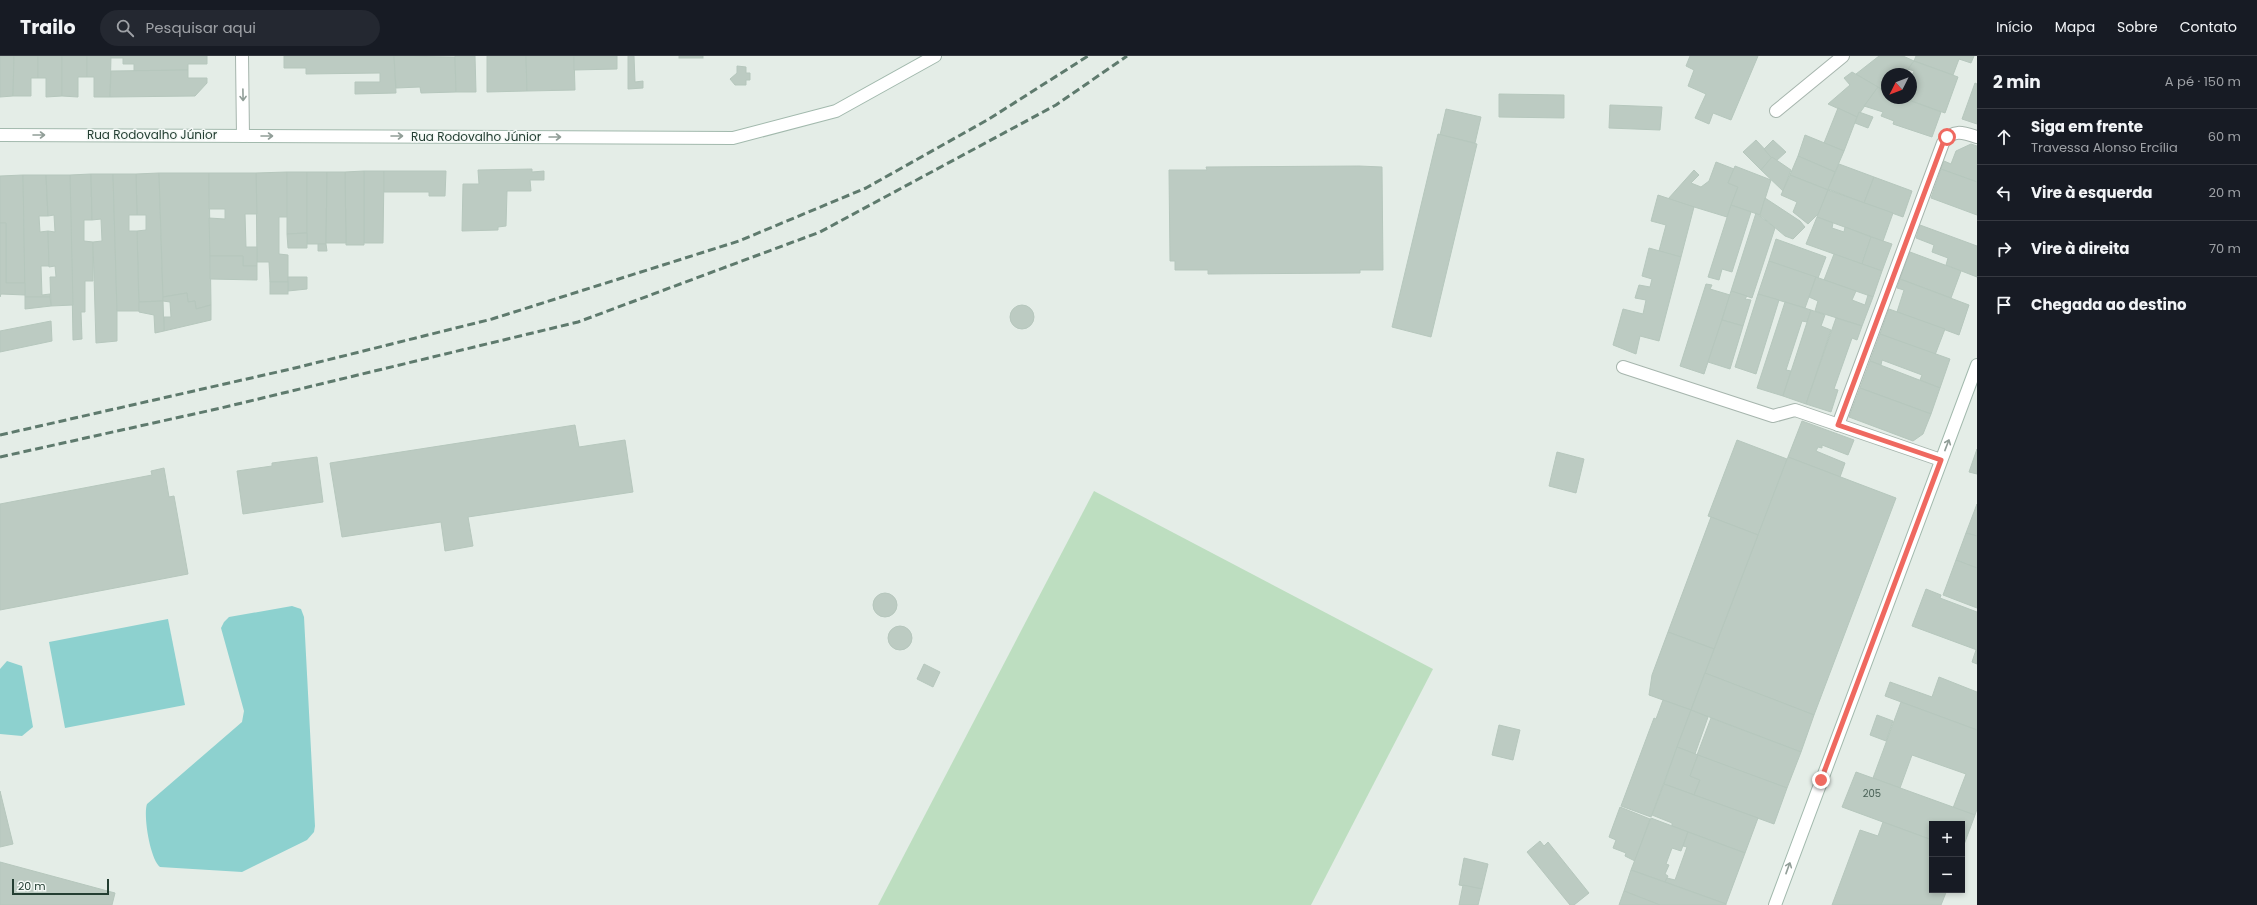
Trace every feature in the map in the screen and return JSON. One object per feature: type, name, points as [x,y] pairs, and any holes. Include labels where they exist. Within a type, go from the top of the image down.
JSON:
[{"type":"street","points":[[242,56],[243,136]]},
{"type":"street","name":"Rua Rodovalho Júnior","points":[[0,135],[733,138],[836,111],[935,56]]},
{"type":"street","points":[[1776,111],[1843,56]]},
{"type":"street","points":[[1838,425],[1943,143],[1953,133],[1960,132],[1977,137]]},
{"type":"street","points":[[1774,905],[1977,365]]},
{"type":"street","points":[[1623,366],[1773,416],[1796,410],[1941,460]]},
{"type":"green space","points":[[1094,491],[1433,669],[1311,905],[878,905]]},
{"type":"water","points":[[292,606],[301,609],[304,617],[315,826],[314,832],[307,840],[242,872],[160,867],[153,855],[148,837],[146,817],[147,804],[242,722],[244,711],[221,628],[224,622],[229,617]]},
{"type":"water","points":[[168,619],[185,705],[65,728],[49,642]]},
{"type":"water","points":[[7,661],[22,666],[33,727],[22,736],[0,734],[0,669]]},
{"type":"building","points":[[0,56],[14,56],[13,96],[0,97]]},
{"type":"building","points":[[14,56],[38,56],[38,78],[31,78],[31,96],[13,96]]},
{"type":"building","points":[[38,56],[62,56],[62,96],[46,97],[46,78],[38,78]]},
{"type":"building","points":[[62,56],[87,56],[87,77],[78,77],[78,97],[62,96]]},
{"type":"building","points":[[87,56],[111,56],[110,97],[94,97],[94,77],[87,77]]},
{"type":"building","points":[[111,56],[207,56],[207,64],[188,64],[188,70],[134,71],[134,64],[123,64],[123,58],[111,58]]},
{"type":"building","points":[[284,56],[394,56],[396,93],[355,94],[355,82],[380,82],[380,73],[306,74],[306,68],[284,68]]},
{"type":"building","points":[[394,56],[455,57],[456,92],[421,93],[420,87],[396,88]]},
{"type":"building","points":[[455,56],[475,56],[476,92],[456,92]]},
{"type":"building","points":[[487,56],[526,56],[527,91],[487,92]]},
{"type":"building","points":[[526,56],[574,56],[575,90],[527,91]]},
{"type":"building","points":[[574,56],[617,56],[617,69],[574,70]]},
{"type":"building","points":[[628,56],[634,56],[635,82],[643,81],[643,88],[628,89]]},
{"type":"building","points":[[679,56],[703,56],[703,58],[679,58]]},
{"type":"building","points":[[1690,56],[1758,56],[1731,120],[1713,113],[1709,124],[1695,118],[1706,94],[1688,86],[1694,70],[1686,66]]},
{"type":"building","points":[[1879,56],[1903,56],[1914,61],[1909,68],[1881,68],[1881,89],[1856,74]]},
{"type":"building","points":[[1916,56],[1974,56],[1971,63],[1959,59],[1953,75],[1914,61]]},
{"type":"building","points":[[1914,61],[1958,77],[1945,113],[1917,103],[1917,68],[1909,68]]},
{"type":"building","points":[[737,66],[746,67],[746,73],[750,73],[750,80],[746,80],[746,85],[735,85],[730,79],[737,73]]},
{"type":"building","points":[[188,70],[188,78],[207,78],[207,83],[195,96],[110,97],[111,71]]},
{"type":"building","points":[[1852,72],[1878,87],[1857,117],[1828,104],[1850,85],[1844,78]]},
{"type":"building","points":[[1975,83],[1977,84],[1977,124],[1962,119]]},
{"type":"building","points":[[1878,87],[1881,89],[1881,104],[1917,103],[1941,112],[1932,137],[1893,124],[1894,121],[1881,116],[1883,112],[1864,106]]},
{"type":"building","points":[[1499,94],[1564,95],[1564,118],[1499,117]]},
{"type":"building","points":[[1610,105],[1662,107],[1660,130],[1609,128]]},
{"type":"building","points":[[1838,108],[1857,117],[1844,151],[1824,143]]},
{"type":"building","points":[[1446,109],[1481,117],[1475,143],[1440,135]]},
{"type":"building","points":[[1859,112],[1873,117],[1868,128],[1855,123]]},
{"type":"building","points":[[1438,134],[1477,144],[1431,337],[1392,327]]},
{"type":"building","points":[[1805,135],[1844,151],[1835,172],[1798,156]]},
{"type":"building","points":[[1756,140],[1772,157],[1761,170],[1743,152]]},
{"type":"building","points":[[1773,140],[1786,152],[1775,162],[1764,149]]},
{"type":"building","points":[[1971,144],[1977,146],[1977,182],[1941,169],[1944,161],[1951,164],[1956,151]]},
{"type":"building","points":[[1798,156],[1835,172],[1828,190],[1790,175]]},
{"type":"building","points":[[1772,157],[1791,170],[1783,191],[1761,170]]},
{"type":"building","points":[[1716,162],[1734,169],[1728,183],[1738,187],[1727,217],[1668,199],[1694,170],[1699,175],[1691,183],[1701,187],[1709,181]]},
{"type":"building","points":[[1839,164],[1874,177],[1864,203],[1828,189]]},
{"type":"building","points":[[1735,166],[1771,180],[1760,215],[1731,205],[1738,187],[1728,183]]},
{"type":"building","points":[[1206,167],[1382,167],[1383,270],[1360,270],[1360,273],[1208,274],[1208,270],[1175,270],[1175,261],[1170,261],[1169,170],[1207,170]]},
{"type":"building","points":[[532,169],[532,172],[544,171],[544,180],[530,180],[531,191],[507,191],[506,226],[498,227],[498,230],[462,231],[463,184],[479,184],[478,170]]},
{"type":"building","points":[[1941,169],[1977,182],[1977,215],[1931,198]]},
{"type":"building","points":[[364,171],[384,171],[383,243],[364,243]]},
{"type":"building","points":[[364,171],[364,245],[346,245],[345,172]]},
{"type":"building","points":[[384,171],[446,171],[445,196],[429,196],[429,192],[384,192]]},
{"type":"building","points":[[287,172],[288,217],[279,217],[279,254],[288,255],[288,282],[270,282],[269,262],[257,262],[256,173]]},
{"type":"building","points":[[287,172],[307,172],[307,233],[287,234]]},
{"type":"building","points":[[307,172],[327,172],[326,244],[307,244]]},
{"type":"building","points":[[327,172],[345,172],[346,243],[326,243]]},
{"type":"building","points":[[159,173],[163,301],[139,302],[137,231],[146,230],[146,215],[137,215],[136,174]]},
{"type":"building","points":[[159,173],[209,173],[211,305],[196,309],[195,301],[188,302],[187,293],[163,297]]},
{"type":"building","points":[[209,173],[256,173],[257,214],[245,214],[246,247],[257,247],[257,266],[243,266],[243,256],[210,256],[209,218],[225,219],[225,209],[209,209]]},
{"type":"building","points":[[91,174],[92,220],[84,220],[84,241],[93,242],[93,281],[85,281],[85,312],[81,312],[82,339],[73,340],[70,175]]},
{"type":"building","points":[[91,174],[113,174],[117,341],[96,343],[93,242],[102,241],[101,219],[92,220]]},
{"type":"building","points":[[113,174],[136,174],[137,215],[129,215],[129,231],[137,231],[139,311],[117,311]]},
{"type":"building","points":[[23,175],[25,283],[6,283],[6,223],[0,223],[0,176]]},
{"type":"building","points":[[23,175],[46,175],[48,216],[39,216],[40,232],[48,231],[49,266],[41,266],[42,295],[50,294],[50,297],[25,297]]},
{"type":"building","points":[[46,175],[70,175],[73,305],[51,306],[50,277],[56,277],[55,266],[49,267],[48,231],[55,232],[54,215],[48,216]]},
{"type":"building","points":[[1790,175],[1828,190],[1819,213],[1808,224],[1793,212],[1797,202],[1781,195]]},
{"type":"building","points":[[1874,177],[1912,191],[1903,217],[1864,203]]},
{"type":"building","points":[[1828,190],[1893,213],[1883,241],[1817,217]]},
{"type":"building","points":[[1658,195],[1694,207],[1681,257],[1659,251],[1666,225],[1651,221]]},
{"type":"building","points":[[1765,198],[1800,221],[1805,227],[1793,239],[1785,236],[1760,215]]},
{"type":"building","points":[[1731,205],[1751,212],[1732,272],[1722,269],[1719,280],[1708,277]]},
{"type":"building","points":[[1756,213],[1775,228],[1752,298],[1731,291]]},
{"type":"building","points":[[1817,217],[1833,223],[1832,228],[1844,232],[1845,227],[1871,237],[1862,264],[1806,244]]},
{"type":"building","points":[[0,223],[6,223],[6,283],[25,283],[25,295],[1,294],[0,297]]},
{"type":"building","points":[[1920,225],[1977,246],[1977,277],[1946,265],[1948,258],[1932,252],[1934,245],[1916,238]]},
{"type":"building","points":[[307,233],[307,248],[288,248],[287,234]]},
{"type":"building","points":[[1871,237],[1892,244],[1882,271],[1862,264]]},
{"type":"building","points":[[1776,239],[1826,257],[1818,278],[1769,261]]},
{"type":"building","points":[[318,244],[326,244],[327,251],[318,251]]},
{"type":"building","points":[[1649,248],[1681,257],[1659,341],[1640,336],[1636,354],[1613,345],[1623,309],[1643,314],[1646,300],[1635,298],[1639,285],[1650,287],[1652,279],[1642,276]]},
{"type":"building","points":[[1910,252],[1961,271],[1951,298],[1900,279]]},
{"type":"building","points":[[1834,254],[1882,271],[1873,297],[1824,280]]},
{"type":"building","points":[[210,256],[243,256],[243,266],[257,266],[257,280],[210,279]]},
{"type":"building","points":[[1769,261],[1816,277],[1805,308],[1758,294]]},
{"type":"building","points":[[288,277],[307,277],[307,289],[288,291]]},
{"type":"building","points":[[1816,277],[1856,291],[1852,300],[1865,305],[1868,295],[1873,297],[1862,326],[1815,311],[1818,301],[1809,297]]},
{"type":"building","points":[[1900,279],[1969,305],[1959,335],[1897,312],[1904,290],[1897,288]]},
{"type":"building","points":[[270,282],[288,282],[288,294],[270,294]]},
{"type":"building","points":[[1706,284],[1712,285],[1710,289],[1730,295],[1704,374],[1680,366]]},
{"type":"building","points":[[1731,291],[1747,296],[1745,299],[1751,300],[1743,326],[1722,320]]},
{"type":"building","points":[[187,293],[188,302],[195,301],[196,309],[211,305],[211,320],[164,331],[164,317],[171,317],[170,302],[163,301],[163,297]]},
{"type":"building","points":[[1758,294],[1779,300],[1756,374],[1735,367]]},
{"type":"building","points":[[25,297],[50,297],[51,306],[25,309]]},
{"type":"building","points":[[163,301],[164,331],[155,333],[154,315],[139,312],[139,302]]},
{"type":"building","points":[[1785,302],[1811,310],[1807,322],[1802,321],[1786,370],[1791,371],[1783,396],[1757,388]]},
{"type":"building","points":[[1022,305],[1031,308],[1034,317],[1031,326],[1022,329],[1013,326],[1010,317],[1013,308]]},
{"type":"building","points":[[1889,309],[1945,329],[1935,355],[1880,334]]},
{"type":"building","points":[[1811,310],[1825,315],[1821,326],[1831,330],[1806,404],[1783,396]]},
{"type":"building","points":[[1836,318],[1862,326],[1857,340],[1852,338],[1834,389],[1838,390],[1831,412],[1806,404]]},
{"type":"building","points":[[1722,320],[1743,326],[1730,369],[1708,362]]},
{"type":"building","points":[[51,321],[52,341],[0,352],[0,331]]},
{"type":"building","points":[[1880,334],[1950,359],[1940,388],[1920,380],[1922,375],[1882,360],[1881,365],[1870,361]]},
{"type":"building","points":[[1870,361],[1940,388],[1931,414],[1860,388]]},
{"type":"building","points":[[1860,388],[1931,414],[1923,434],[1913,441],[1849,417]]},
{"type":"building","points":[[1802,421],[1854,440],[1848,455],[1822,445],[1822,448],[1818,447],[1816,451],[1845,463],[1840,477],[1788,457]]},
{"type":"building","points":[[575,425],[579,447],[625,440],[633,492],[468,517],[473,546],[445,551],[441,522],[342,537],[330,463]]},
{"type":"building","points":[[1737,440],[1787,459],[1758,535],[1708,516]]},
{"type":"building","points":[[1977,449],[1977,474],[1969,472]]},
{"type":"building","points":[[1557,452],[1584,459],[1576,493],[1549,486]]},
{"type":"building","points":[[317,457],[323,502],[243,514],[237,471],[272,466],[272,463]]},
{"type":"building","points":[[1788,457],[1896,498],[1814,715],[1705,673]]},
{"type":"building","points":[[164,468],[169,497],[174,496],[188,574],[0,610],[0,504],[152,475],[151,471]]},
{"type":"building","points":[[1977,504],[1977,536],[1966,533]]},
{"type":"building","points":[[1711,517],[1758,535],[1714,649],[1668,632]]},
{"type":"building","points":[[1966,533],[1977,536],[1977,568],[1956,560]]},
{"type":"building","points":[[1956,560],[1977,568],[1977,608],[1943,595]]},
{"type":"building","points":[[1926,589],[1941,595],[1940,598],[1977,612],[1977,650],[1912,626]]},
{"type":"building","points":[[885,593],[890,594],[896,600],[896,610],[890,616],[885,617],[880,616],[874,610],[873,605],[874,600],[880,594]]},
{"type":"building","points":[[900,626],[905,627],[911,633],[911,643],[905,649],[900,650],[895,649],[889,643],[888,638],[889,633],[895,627]]},
{"type":"building","points":[[1668,632],[1714,649],[1691,710],[1649,695],[1652,675]]},
{"type":"building","points":[[1977,650],[1977,664],[1972,662]]},
{"type":"building","points":[[924,664],[940,672],[933,687],[917,679]]},
{"type":"building","points":[[1705,673],[1814,715],[1801,752],[1691,710]]},
{"type":"building","points":[[1939,677],[1977,692],[1977,730],[1885,696],[1890,682],[1932,697]]},
{"type":"building","points":[[1663,700],[1691,710],[1651,817],[1621,806],[1654,718],[1656,719]]},
{"type":"building","points":[[1901,702],[1977,730],[1977,809],[1975,815],[1953,808],[1966,774],[1912,755],[1900,788],[1873,778]]},
{"type":"building","points":[[1691,710],[1708,717],[1695,754],[1677,747]]},
{"type":"building","points":[[1877,715],[1893,721],[1886,741],[1870,735]]},
{"type":"building","points":[[1711,718],[1801,752],[1787,788],[1697,755]]},
{"type":"building","points":[[1499,725],[1520,730],[1513,760],[1492,755]]},
{"type":"building","points":[[1677,747],[1698,755],[1690,776],[1700,780],[1694,795],[1664,784]]},
{"type":"building","points":[[1698,755],[1787,788],[1774,824],[1694,795],[1700,780],[1690,776]]},
{"type":"building","points":[[1856,772],[1975,815],[1965,842],[1965,821],[1929,821],[1929,839],[1842,807]]},
{"type":"building","points":[[1664,784],[1758,818],[1745,853],[1672,826],[1672,823],[1652,815]]},
{"type":"building","points":[[0,791],[13,844],[0,847]]},
{"type":"building","points":[[1620,807],[1650,819],[1635,861],[1625,856],[1626,853],[1613,848],[1616,840],[1609,837]]},
{"type":"building","points":[[1651,818],[1688,832],[1681,851],[1672,848],[1666,864],[1669,865],[1665,874],[1668,876],[1665,882],[1631,870]]},
{"type":"building","points":[[1883,822],[1929,839],[1929,893],[1946,893],[1941,905],[1832,905],[1860,830],[1878,836]]},
{"type":"building","points":[[1688,832],[1745,853],[1726,904],[1665,882],[1667,878],[1675,880],[1687,847],[1683,846]]},
{"type":"building","points":[[1540,841],[1544,846],[1548,842],[1589,893],[1574,905],[1570,905],[1527,852]]},
{"type":"building","points":[[1464,858],[1488,864],[1482,889],[1459,885]]},
{"type":"building","points":[[0,862],[115,893],[112,905],[0,905]]},
{"type":"building","points":[[1631,870],[1726,905],[1660,905],[1624,891]]},
{"type":"building","points":[[1463,885],[1482,889],[1478,905],[1459,905]]},
{"type":"building","points":[[1624,891],[1660,905],[1619,905]]},
{"type":"railway","points":[[0,435],[295,368],[492,319],[739,241],[866,188],[989,119],[1088,56]]},
{"type":"railway","points":[[0,457],[221,408],[578,322],[820,232],[1056,105],[1127,56]]},
{"type":"route","points":[[1821,780],[1941,460],[1838,425],[1943,143],[1947,137]]}]
